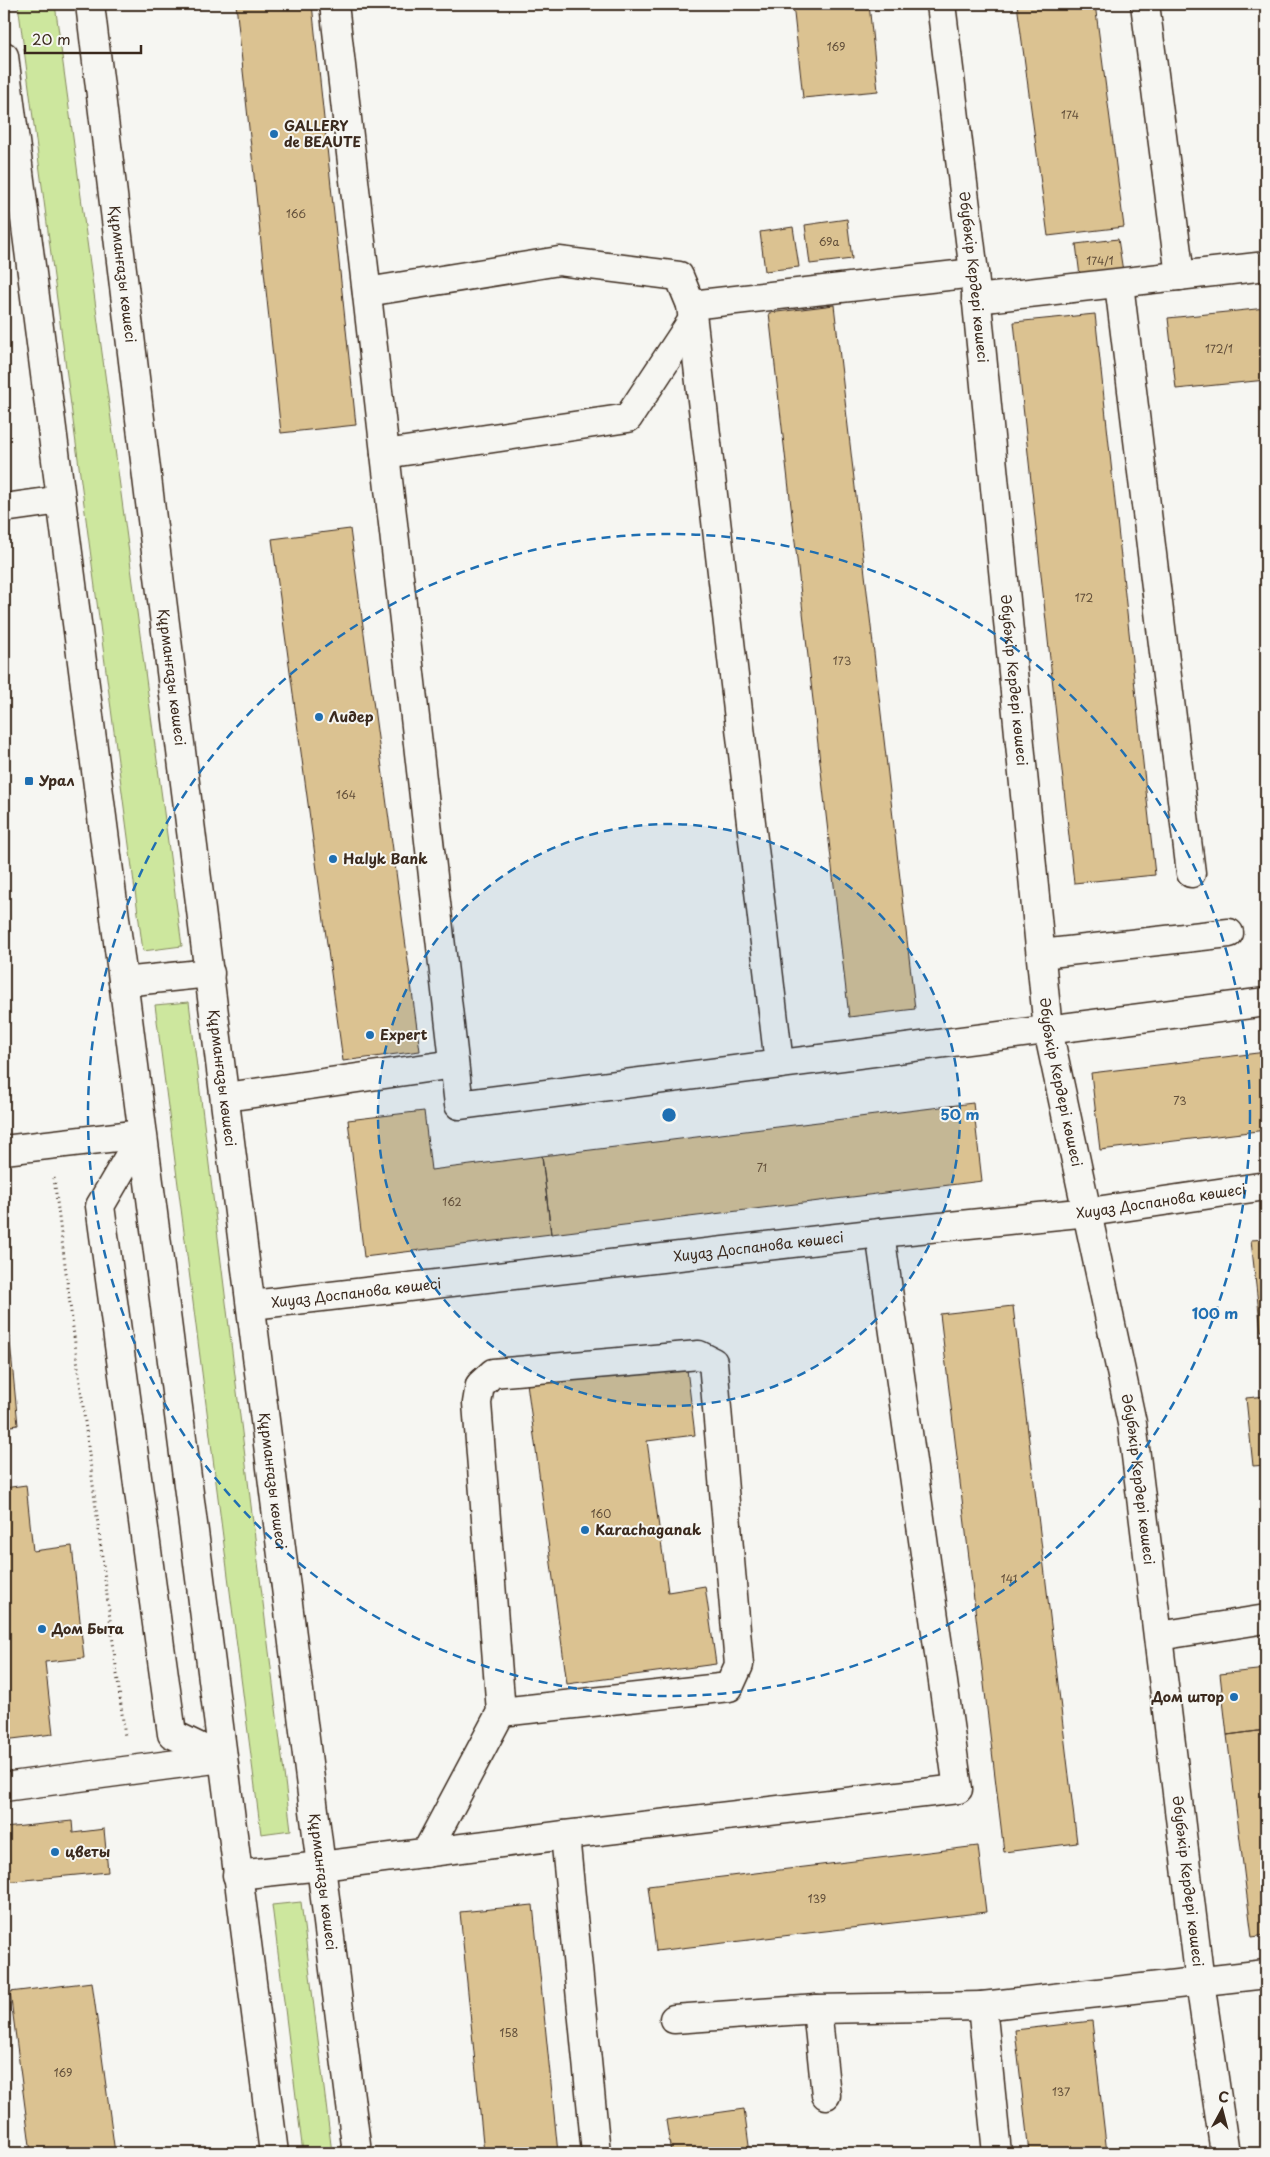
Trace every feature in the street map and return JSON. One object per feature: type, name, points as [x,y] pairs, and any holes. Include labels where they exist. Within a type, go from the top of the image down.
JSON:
[{"type":"street","name":"Құрманғазы көшесі","points":[[90,4],[357,2153]]},
{"type":"street","points":[[334,4],[459,1104],[1266,1002]]},
{"type":"street","name":"Әбубәкір Кердері көшесі","points":[[941,4],[975,286],[1048,1030],[1089,1212],[1132,1423],[1200,1982],[1225,2153]]},
{"type":"street","points":[[1145,4],[1180,276]]},
{"type":"street","points":[[4,56],[274,2153]]},
{"type":"street","points":[[367,292],[559,260],[679,276],[691,313],[779,1064]]},
{"type":"street","points":[[691,313],[975,286],[1119,284],[1266,266]]},
{"type":"street","points":[[1119,284],[1191,873]]},
{"type":"street","points":[[385,454],[628,418],[691,313]]},
{"type":"street","points":[[4,508],[61,500]]},
{"type":"street","points":[[1041,954],[1229,932]]},
{"type":"street","points":[[123,982],[210,973]]},
{"type":"street","points":[[226,1097],[454,1064]]},
{"type":"street","points":[[4,1150],[142,1134]]},
{"type":"street","points":[[142,1134],[100,1206],[172,1734],[222,1758]]},
{"type":"street","name":"Хиуаз Доспанова көшесі","points":[[252,1305],[880,1233],[1089,1212],[1266,1186]]},
{"type":"street","points":[[237,1875],[958,1790],[880,1233]]},
{"type":"street","points":[[426,1853],[501,1712],[477,1403],[480,1386],[493,1373],[699,1355],[713,1362],[739,1665],[729,1687],[501,1712]]},
{"type":"street","points":[[1158,1636],[1266,1619]]},
{"type":"street","points":[[4,1787],[222,1758]]},
{"type":"street","points":[[565,1835],[596,2153]]},
{"type":"street","points":[[674,2019],[817,2009],[982,2006],[1266,1974]]},
{"type":"street","points":[[982,2006],[997,2153]]},
{"type":"street","points":[[817,2009],[826,2095]]},
{"type":"path","points":[[50,1145],[129,1770]]},
{"type":"green space","points":[[18,4],[55,4],[182,946],[143,951]]},
{"type":"green space","points":[[189,1002],[291,1830],[261,1834],[155,1005]]},
{"type":"green space","points":[[301,1902],[332,2153],[303,2153],[272,1905]]},
{"type":"building","points":[[236,4],[312,4],[356,425],[281,433]]},
{"type":"building","points":[[793,4],[869,4],[878,91],[803,98]]},
{"type":"building","points":[[1017,4],[1095,4],[1124,227],[1048,236]]},
{"type":"building","points":[[847,219],[852,259],[810,264],[805,225]]},
{"type":"building","points":[[793,227],[799,267],[765,271],[760,232]]},
{"type":"building","points":[[1118,239],[1124,278],[1081,284],[1076,244]]},
{"type":"building","points":[[834,305],[915,1009],[849,1017],[769,313]]},
{"type":"building","points":[[1266,308],[1266,380],[1176,389],[1168,318]]},
{"type":"building","points":[[1095,314],[1155,875],[1074,883],[1014,322]]},
{"type":"building","points":[[350,529],[420,1051],[343,1061],[272,539]]},
{"type":"building","points":[[1266,1052],[1266,1130],[1100,1150],[1091,1073]]},
{"type":"building","points":[[973,1103],[982,1181],[551,1234],[542,1156]]},
{"type":"building","points":[[424,1111],[431,1170],[542,1156],[551,1234],[364,1257],[348,1120]]},
{"type":"building","points":[[1266,1239],[1266,1331],[1261,1331],[1251,1240]]},
{"type":"building","points":[[4,1279],[18,1425],[4,1427]]},
{"type":"building","points":[[1013,1306],[1077,1843],[1004,1852],[940,1314]]},
{"type":"building","points":[[686,1361],[695,1435],[647,1441],[668,1592],[705,1586],[716,1664],[567,1684],[527,1383]]},
{"type":"building","points":[[1266,1396],[1266,1465],[1253,1466],[1246,1398]]},
{"type":"building","name":"Дом Быта","points":[[26,1485],[33,1551],[72,1546],[84,1658],[45,1662],[53,1734],[4,1740],[4,1488]]},
{"type":"building","points":[[1266,1669],[1266,1730],[1227,1735],[1220,1674]]},
{"type":"building","points":[[1266,1730],[1266,1935],[1252,1937],[1227,1735]]},
{"type":"building","name":"цветы","points":[[72,1821],[73,1833],[104,1829],[108,1872],[4,1882],[4,1828]]},
{"type":"building","points":[[978,1846],[986,1912],[656,1951],[648,1886]]},
{"type":"building","points":[[533,1905],[558,2153],[484,2153],[460,1912]]},
{"type":"building","points":[[92,1982],[115,2153],[31,2153],[10,1992]]},
{"type":"building","points":[[1092,2021],[1107,2153],[1029,2153],[1015,2030]]},
{"type":"building","points":[[744,2109],[750,2153],[671,2153],[666,2120]]},
{"type":"place","name":"GALLERY de BEAUTE","points":[[274,134]]},
{"type":"place","name":"Лидер","points":[[319,717]]},
{"type":"place","name":"Урал","points":[[29,781]]},
{"type":"place","name":"Halyk Bank","points":[[333,859]]},
{"type":"place","name":"Expert","points":[[370,1035]]},
{"type":"place","name":"Karachaganak","points":[[585,1530]]},
{"type":"place","name":"Дом Быта","points":[[42,1629]]},
{"type":"place","name":"Дом штор","points":[[1234,1697]]},
{"type":"place","name":"цветы","points":[[55,1852]]}]
